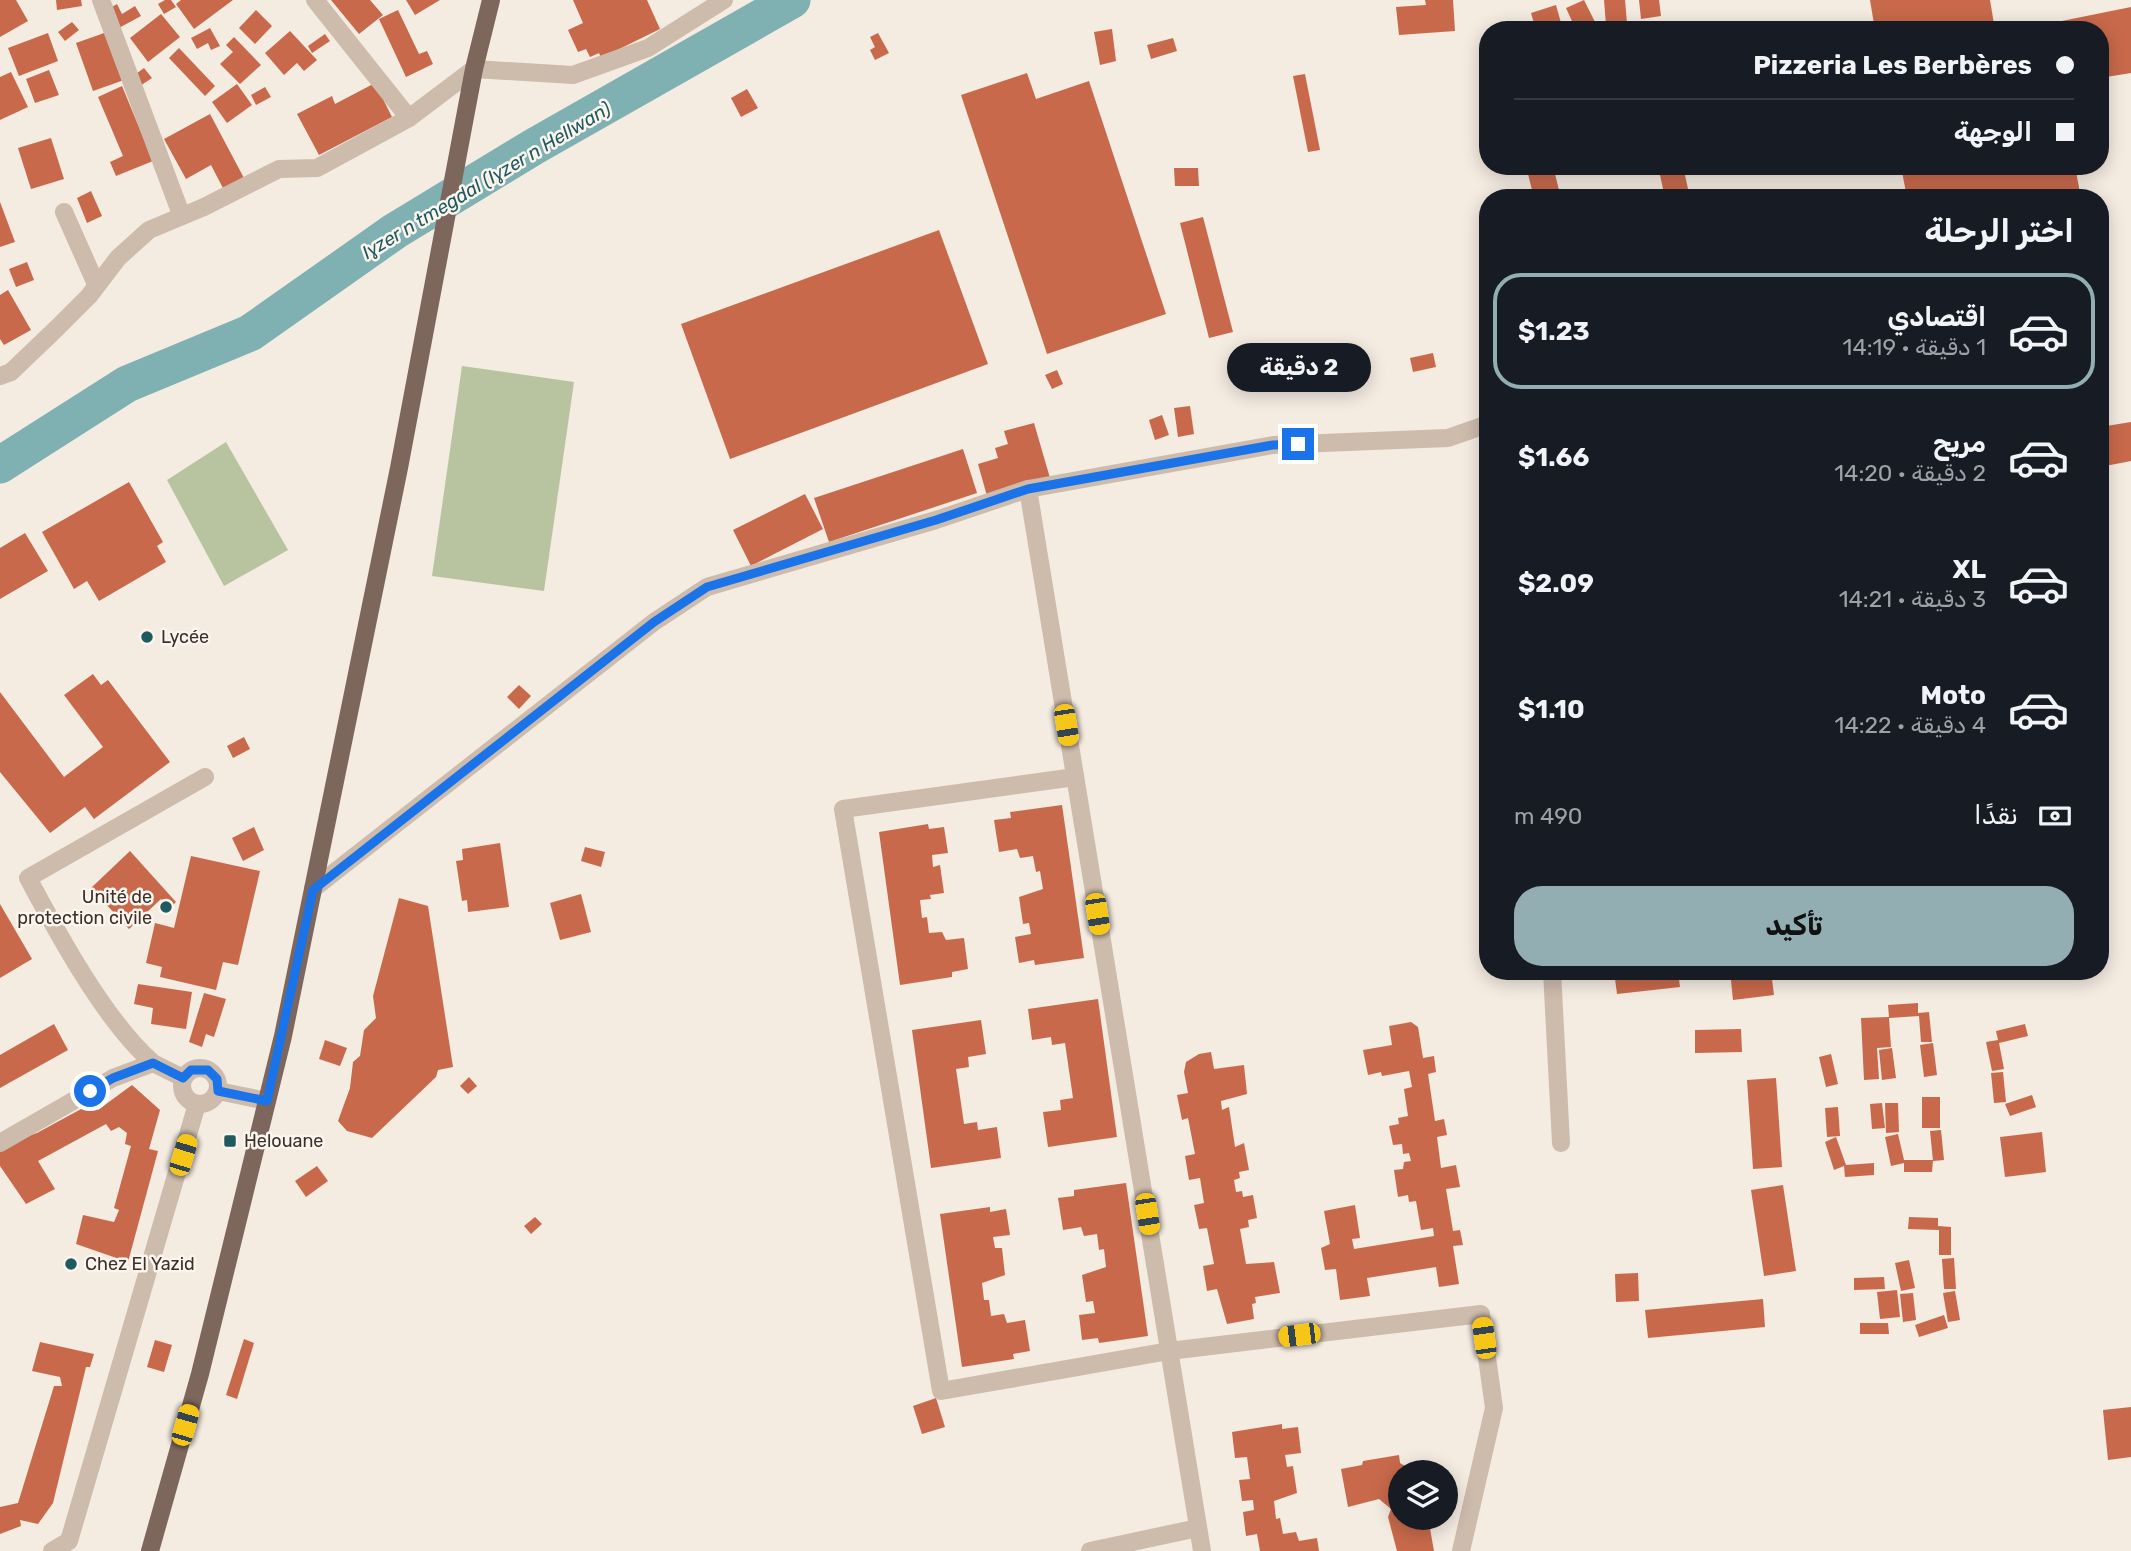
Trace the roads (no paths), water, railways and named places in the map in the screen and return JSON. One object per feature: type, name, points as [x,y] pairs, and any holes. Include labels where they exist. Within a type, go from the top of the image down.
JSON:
[{"type":"main road","points":[[150,1551],[200,1374],[267,1101],[313,890],[460,157],[474,69],[491,0]]},
{"type":"street","points":[[101,0],[181,215]]},
{"type":"street","points":[[315,0],[408,118]]},
{"type":"street","points":[[0,376],[10,372],[58,328],[89,296],[118,258],[149,230],[204,207],[279,169],[317,168],[408,118],[474,69],[573,75],[648,48],[724,0]]},
{"type":"street","points":[[64,212],[96,284]]},
{"type":"street","points":[[313,890],[654,622],[707,587],[936,520],[1028,489],[1273,445],[1448,438],[1479,427]]},
{"type":"street","points":[[1028,489],[1202,1551]]},
{"type":"street","points":[[183,1078],[153,1063],[135,1048],[59,937],[28,877],[205,777]]},
{"type":"street","points":[[1075,778],[843,809],[941,1391],[1169,1351],[1481,1314],[1494,1408],[1461,1551]]},
{"type":"street","points":[[1552,980],[1561,1143]]},
{"type":"street","points":[[0,1143],[113,1078],[153,1063]]},
{"type":"street","points":[[191,1070],[208,1070],[217,1079],[218,1091],[211,1101],[197,1104],[184,1095],[183,1078],[191,1070]]},
{"type":"street","points":[[218,1091],[267,1101]]},
{"type":"street","points":[[52,1551],[69,1541],[197,1104]]},
{"type":"street","points":[[1090,1551],[1198,1528]]},
{"type":"waterway","name":"Iɣzer n tmegdal (Iɣzer n Hellwan)","points":[[0,465],[127,384],[250,333],[395,231],[535,146],[792,0]]},
{"type":"place","name":"Lycée","points":[[147,637]]},
{"type":"place","name":"Unité de protection civile","points":[[166,907]]},
{"type":"place","name":"Helouane","points":[[230,1141]]},
{"type":"place","name":"Chez El Yazid","points":[[71,1264]]}]
